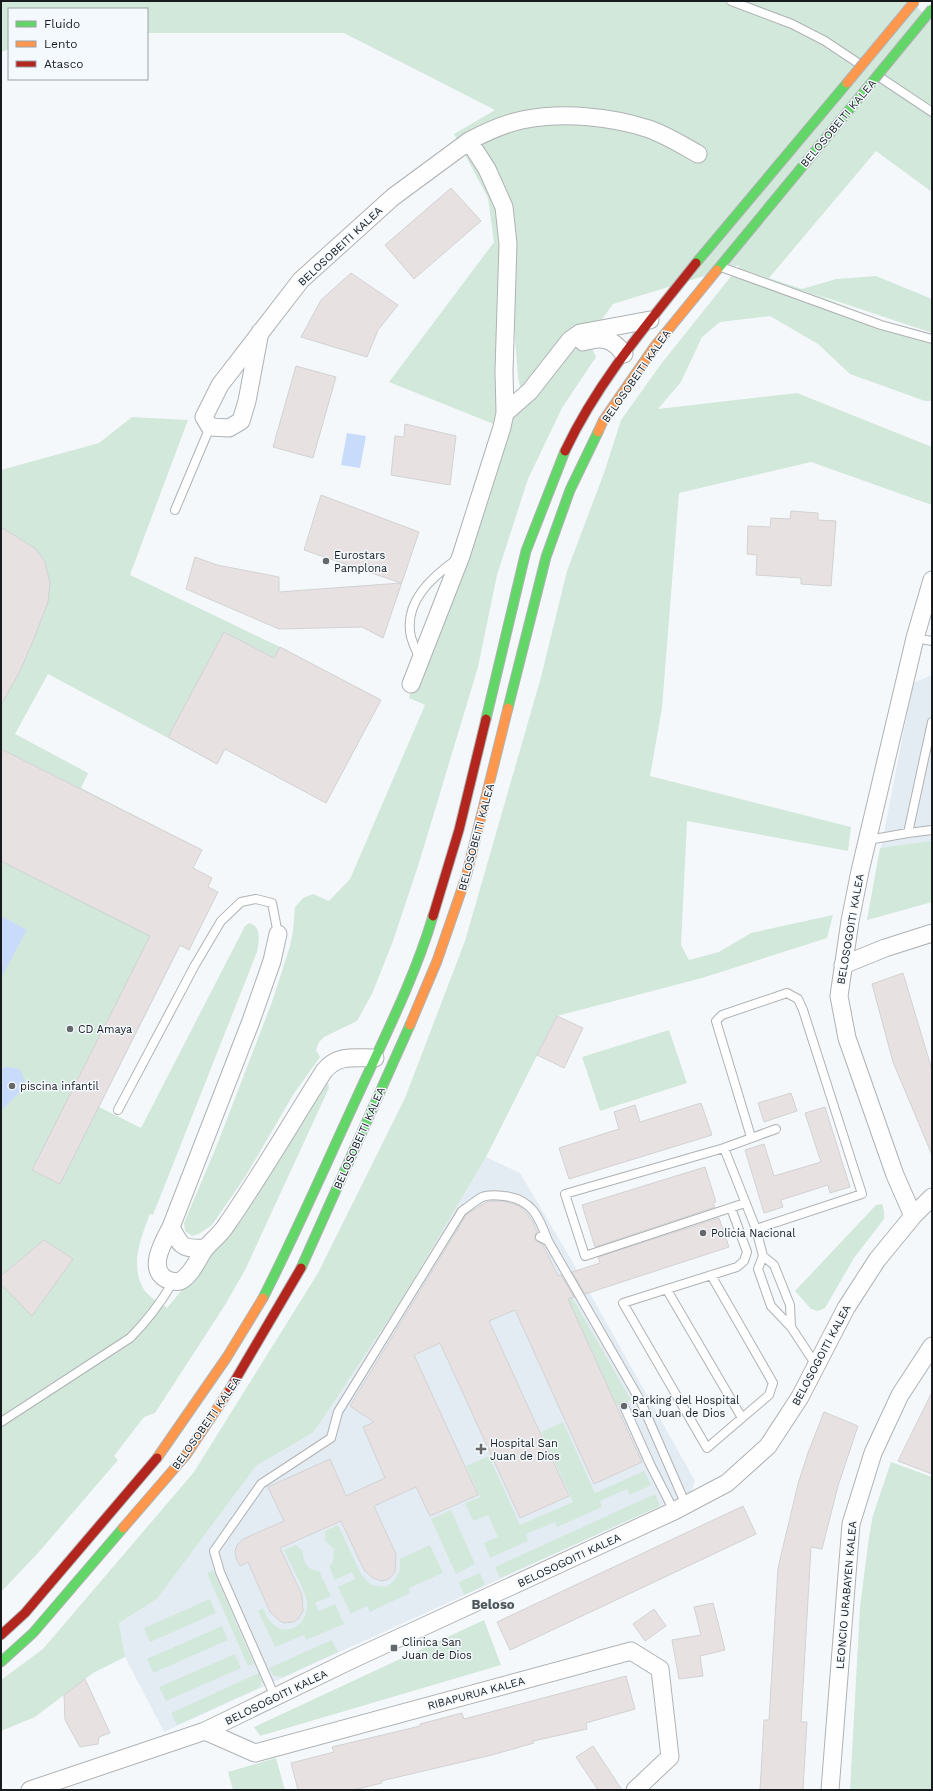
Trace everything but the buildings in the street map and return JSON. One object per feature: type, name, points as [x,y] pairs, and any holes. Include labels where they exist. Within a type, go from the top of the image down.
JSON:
[{"type":"main road","name":"BELOSOBEITI KALEA","points":[[1,1634],[30,1607],[98,1529],[160,1454],[227,1357],[258,1308],[283,1259],[413,971],[445,880],[473,777],[526,551],[538,516],[566,449],[590,406],[624,354],[650,320],[726,226],[915,1]]},
{"type":"main road","name":"BELOSOBEITI KALEA","points":[[1,1662],[33,1633],[186,1455],[241,1373],[298,1273],[408,1031],[437,961],[466,877],[546,557],[570,490],[603,421],[655,346],[932,9]]},
{"type":"street","name":"BELOSOBEITI KALEA","points":[[260,332],[247,401],[241,421],[229,428],[210,427],[204,417],[220,385],[260,332],[301,280],[393,197],[468,141],[491,130],[522,120],[555,117],[590,117],[621,122],[650,130],[698,154]]},
{"type":"street","points":[[411,684],[461,556],[502,427],[505,413],[504,371],[508,244],[504,207],[487,169],[468,141]]},
{"type":"street","name":"BELOSOBEITI KALEA","points":[[505,413],[530,392],[570,340],[580,333],[650,320]]},
{"type":"street","name":"BELOSOBEITI KALEA","points":[[505,413],[526,405],[547,384],[570,353],[581,342],[600,338],[609,340],[616,344],[624,354]]},
{"type":"street","name":"BELOSOGOITI KALEA","points":[[30,1790],[205,1731],[680,1508],[727,1483],[768,1446],[800,1397],[846,1308],[877,1260],[913,1216],[895,1176],[847,1038],[839,996],[850,921],[868,840],[915,638],[932,580]]},
{"type":"street","points":[[843,965],[885,948],[932,933]]},
{"type":"street","points":[[278,934],[272,961],[251,1021],[171,1227],[162,1245],[157,1262],[158,1271],[165,1278],[172,1282],[181,1280],[190,1271],[205,1248],[224,1229],[253,1186],[331,1062],[338,1059],[375,1058]]},
{"type":"street","points":[[913,1216],[932,1197]]},
{"type":"street","points":[[171,1227],[180,1244],[190,1249],[205,1248]]},
{"type":"street","name":"LEONCIO URABAYEN KALEA","points":[[830,1790],[850,1524],[873,1453],[900,1394],[932,1346]]},
{"type":"street","name":"RIBAPURUA KALEA","points":[[205,1731],[255,1753],[631,1651],[660,1669],[670,1757],[636,1790]]},
{"type":"lane","points":[[731,1],[792,24],[825,41],[932,112]]},
{"type":"lane","points":[[720,266],[881,325],[932,339]]},
{"type":"lane","points":[[175,510],[210,427]]},
{"type":"lane","points":[[420,660],[411,636],[411,613],[421,591],[441,571],[461,556]]},
{"type":"lane","points":[[915,638],[932,641]]},
{"type":"lane","points":[[908,833],[932,722]]},
{"type":"lane","points":[[868,840],[932,830]]},
{"type":"lane","points":[[118,1110],[194,965],[222,921],[241,902],[256,899],[267,901],[272,903],[278,934]]},
{"type":"lane","points":[[752,1137],[716,1021],[722,1015],[787,993],[798,999],[803,1010],[862,1194],[756,1229]]},
{"type":"lane","points":[[745,1203],[585,1256],[565,1194],[724,1148],[776,1129]]},
{"type":"lane","points":[[724,1148],[756,1229],[763,1256],[758,1269],[763,1287],[771,1306],[791,1327],[816,1365]]},
{"type":"lane","points":[[275,1697],[220,1572],[214,1551],[261,1484],[331,1438],[338,1412],[462,1211],[482,1198],[493,1195],[515,1197],[531,1207],[542,1225],[548,1241],[641,1402],[680,1508]]},
{"type":"lane","points":[[711,1275],[774,1383],[769,1396],[707,1448],[623,1303],[667,1290],[711,1275],[737,1267],[744,1261],[747,1252],[732,1208]]},
{"type":"lane","points":[[540,1237],[548,1241]]},
{"type":"lane","points":[[763,1256],[774,1265],[790,1305],[791,1327]]},
{"type":"lane","points":[[1,1422],[130,1338],[161,1304],[172,1282]]},
{"type":"lane","points":[[667,1290],[742,1418]]},
{"type":"lane","points":[[624,1406],[650,1464],[680,1508]]},
{"type":"shaded area","points":[[932,675],[932,902],[867,920],[913,683]]},
{"type":"shaded area","name":"Hospital San Juan de Dios","points":[[486,1157],[520,1173],[572,1261],[695,1481],[691,1492],[164,1732],[125,1657],[119,1623],[157,1599],[256,1466],[314,1432],[404,1296]]},
{"type":"green space","points":[[1,1],[910,1],[932,20],[932,192],[876,151],[769,278],[802,289],[836,279],[876,276],[932,299],[932,333],[812,293],[932,341],[932,401],[925,401],[850,374],[818,344],[770,316],[720,322],[702,337],[681,382],[658,409],[797,393],[932,447],[932,505],[811,462],[679,493],[662,708],[650,776],[851,827],[848,851],[687,821],[681,945],[689,960],[719,952],[751,933],[833,915],[827,938],[702,978],[557,1016],[486,1157],[404,1296],[314,1432],[256,1466],[157,1599],[119,1623],[125,1657],[93,1673],[35,1717],[1,1731],[1,1680],[43,1649],[194,1472],[318,1273],[405,1098],[465,941],[541,677],[567,571],[604,473],[621,420],[661,364],[740,265],[613,304],[588,339],[596,357],[562,408],[528,479],[497,575],[478,667],[419,863],[393,941],[372,994],[357,1021],[324,1037],[319,1042],[316,1050],[320,1057],[293,1095],[245,1177],[212,1225],[199,1234],[192,1236],[185,1231],[184,1223],[217,1145],[272,1002],[290,946],[295,907],[303,898],[313,894],[329,901],[350,879],[425,705],[409,698],[411,684],[501,427],[389,382],[494,242],[488,198],[454,134],[495,110],[344,33],[148,33],[148,8],[8,8],[8,49],[1,52]],"holes":[[[508,249],[518,377],[522,397],[505,412]]]},
{"type":"green space","name":"CD Amaya","points":[[132,417],[188,420],[130,575],[280,647],[381,700],[326,803],[225,749],[217,764],[48,674],[15,734],[88,773],[81,788],[202,850],[193,868],[212,878],[208,887],[218,892],[189,950],[180,946],[99,1107],[141,1128],[245,926],[249,923],[253,925],[256,927],[259,935],[257,952],[153,1215],[150,1214],[140,1241],[137,1270],[143,1288],[151,1297],[167,1308],[211,1254],[229,1236],[328,1082],[329,1088],[245,1270],[225,1305],[155,1413],[144,1417],[114,1456],[118,1460],[38,1553],[1,1592],[1,470],[99,443]]},
{"type":"green space","points":[[932,841],[932,902],[867,920],[880,848]]},
{"type":"green space","points":[[669,1030],[687,1083],[600,1111],[582,1057]]},
{"type":"green space","points":[[882,1204],[884,1219],[854,1258],[825,1308],[818,1311],[811,1309],[795,1291],[876,1205]]},
{"type":"green space","points":[[566,1287],[631,1400],[617,1406],[563,1288]]},
{"type":"green space","points":[[563,1422],[595,1493],[644,1471],[651,1485],[630,1495],[627,1489],[600,1501],[602,1507],[557,1527],[555,1522],[526,1534],[528,1541],[490,1558],[484,1543],[498,1537],[488,1515],[473,1521],[465,1503],[480,1497],[466,1466],[489,1456],[520,1525],[573,1502],[541,1432]]},
{"type":"green space","points":[[891,1462],[932,1477],[932,1790],[850,1790],[860,1607],[873,1515]]},
{"type":"green space","points":[[655,1494],[660,1506],[500,1578],[495,1567]]},
{"type":"green space","points":[[451,1510],[475,1564],[456,1574],[431,1519]]},
{"type":"green space","points":[[338,1525],[361,1574],[371,1585],[386,1587],[398,1575],[400,1559],[430,1545],[443,1573],[409,1588],[410,1593],[370,1612],[367,1606],[351,1614],[338,1587],[355,1579],[352,1572],[335,1580],[329,1566],[333,1562],[334,1549],[325,1541],[325,1531]]},
{"type":"green space","points":[[296,1545],[303,1551],[306,1565],[311,1569],[319,1571],[331,1596],[315,1603],[319,1611],[335,1604],[344,1624],[306,1640],[304,1635],[275,1647],[258,1611],[263,1608],[269,1620],[275,1626],[282,1629],[294,1628],[300,1624],[304,1618],[307,1610],[306,1597],[284,1550]]},
{"type":"green space","points":[[213,1570],[254,1664],[248,1666],[207,1573]]},
{"type":"green space","points":[[480,1573],[485,1585],[464,1595],[459,1582]]},
{"type":"green space","points":[[210,1599],[216,1613],[150,1642],[144,1628]]},
{"type":"green space","points":[[484,1620],[501,1665],[260,1736],[254,1727]]},
{"type":"green space","points":[[222,1626],[228,1640],[153,1673],[147,1659]]},
{"type":"green space","points":[[332,1640],[338,1652],[283,1677],[274,1676],[269,1668]]},
{"type":"green space","points":[[235,1654],[241,1668],[166,1701],[159,1687]]},
{"type":"green space","points":[[259,1673],[262,1682],[259,1688],[177,1725],[171,1713]]},
{"type":"green space","points":[[276,1758],[285,1790],[233,1790],[228,1772]]},
{"type":"water","points":[[347,433],[366,436],[360,468],[341,465]]},
{"type":"water","points":[[1,916],[27,930],[1,978]]},
{"type":"water","name":"piscina infantil","points":[[7,1067],[20,1069],[25,1081],[22,1090],[1,1111],[1,1069]]},
{"type":"traffic: fast","points":[[863,93],[932,9]]},
{"type":"traffic: fast","points":[[696,263],[847,83]]},
{"type":"traffic: fast","points":[[717,270],[863,93]]},
{"type":"traffic: fast","points":[[508,708],[546,557],[570,490],[598,432]]},
{"type":"traffic: fast","points":[[486,719],[526,551],[565,451]]},
{"type":"traffic: fast","points":[[263,1298],[300,1222],[399,1006],[426,939],[433,916]]},
{"type":"traffic: fast","points":[[301,1268],[410,1025]]},
{"type":"traffic: fast","points":[[1,1662],[33,1633],[123,1528]]},
{"type":"traffic: slow","points":[[847,83],[915,1]]},
{"type":"traffic: slow","points":[[598,432],[603,421],[655,346],[717,270]]},
{"type":"traffic: slow","points":[[410,1025],[437,961],[466,877],[508,708]]},
{"type":"traffic: slow","points":[[157,1458],[227,1357],[263,1298]]},
{"type":"traffic: slow","points":[[123,1528],[186,1455],[230,1389]]},
{"type":"traffic: jam","points":[[565,451],[593,400],[625,353],[696,263]]},
{"type":"traffic: jam","points":[[433,916],[459,830],[486,719]]},
{"type":"traffic: jam","points":[[230,1389],[301,1268]]},
{"type":"traffic: jam","points":[[1,1635],[25,1613],[157,1458]]},
{"type":"place","name":"Eurostars Pamplona","points":[[326,561]]},
{"type":"place","name":"CD Amaya","points":[[70,1029]]},
{"type":"place","name":"piscina infantil","points":[[12,1086]]},
{"type":"place","name":"Policía Nacional","points":[[703,1233]]},
{"type":"place","name":"Parking del Hospital San Juan de Dios","points":[[624,1406]]},
{"type":"place","name":"Hospital San Juan de Dios","points":[[481,1449]]},
{"type":"place","name":"Clinica San Juan de Dios","points":[[394,1648]]},
{"type":"district","name":"Beloso","points":[[493,1604]]}]
